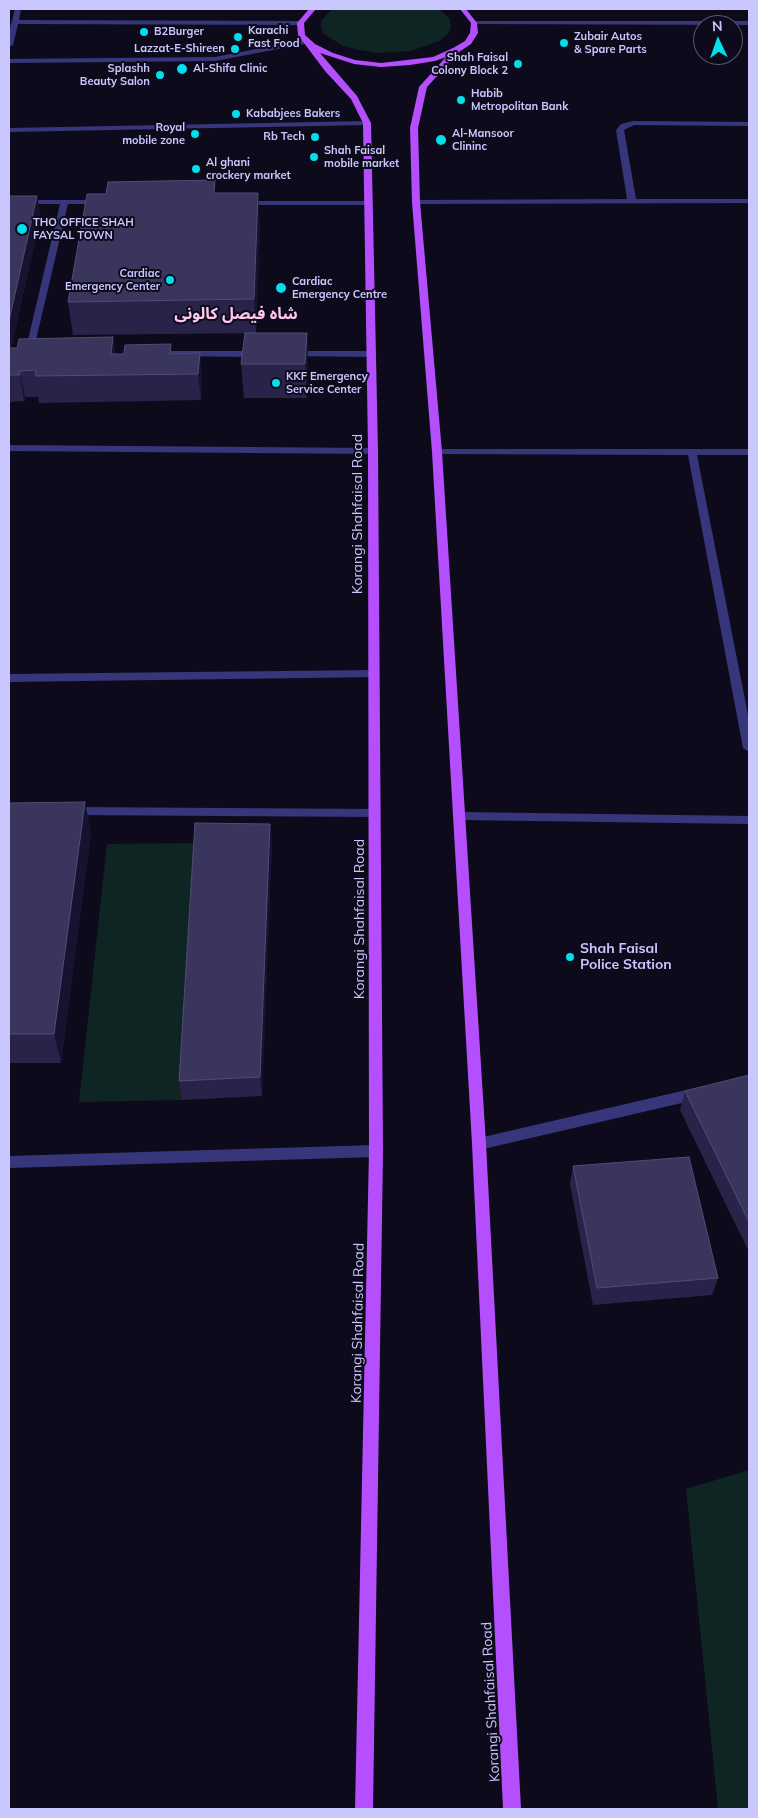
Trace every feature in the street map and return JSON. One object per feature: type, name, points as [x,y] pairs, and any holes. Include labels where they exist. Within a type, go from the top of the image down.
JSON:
[{"type":"main road","points":[[300,23],[312,9]]},
{"type":"main road","points":[[464,9],[474,23]]},
{"type":"main road","name":"Korangi Shahfaisal Road","points":[[300,23],[302,35],[328,69],[354,98],[368,123],[373,451],[376,1151],[364,1809]]},
{"type":"main road","name":"Korangi Shahfaisal Road","points":[[474,23],[474,33],[468,42],[456,50],[423,87],[414,128],[416,202],[437,452],[480,1144],[512,1809]]},
{"type":"main road","points":[[309,43],[330,56],[354,62],[381,65],[427,60],[456,50]]},
{"type":"street","points":[[9,45],[18,9]]},
{"type":"street","points":[[15,22],[300,23]]},
{"type":"street","points":[[474,23],[749,23]]},
{"type":"street","points":[[9,61],[215,59],[309,43]]},
{"type":"street","points":[[9,130],[368,123]]},
{"type":"street","points":[[632,202],[620,130],[624,126],[633,123],[749,124]]},
{"type":"street","points":[[416,202],[749,201]]},
{"type":"street","points":[[9,202],[114,202]]},
{"type":"street","points":[[42,354],[32,350],[31,344],[65,202]]},
{"type":"street","points":[[232,202],[369,203]]},
{"type":"street","points":[[142,354],[272,354]]},
{"type":"street","points":[[282,354],[371,354]]},
{"type":"street","points":[[9,448],[373,451]]},
{"type":"street","points":[[437,452],[749,452]]},
{"type":"street","points":[[692,452],[749,748]]},
{"type":"street","points":[[9,678],[374,674]]},
{"type":"street","points":[[58,811],[375,813]]},
{"type":"street","points":[[459,816],[749,820]]},
{"type":"street","points":[[480,1144],[711,1090]]},
{"type":"street","points":[[9,1162],[376,1151]]},
{"type":"green space","points":[[332,9],[439,9],[450,19],[451,27],[448,34],[439,41],[411,51],[376,53],[343,46],[324,34],[321,28],[321,21]]},
{"type":"green space","points":[[198,843],[182,1100],[79,1102],[107,844]]},
{"type":"green space","points":[[749,1470],[749,1809],[718,1809],[686,1489]]},
{"type":"building","name":"Cardiac Emergency Center","points":[[215,180],[214,193],[258,193],[254,299],[68,302],[87,194],[106,194],[108,182]]},
{"type":"building","points":[[9,196],[37,196],[9,321]]},
{"type":"building","points":[[245,333],[307,333],[305,364],[241,364]]},
{"type":"building","points":[[113,337],[111,354],[124,354],[125,345],[171,344],[170,354],[200,353],[198,374],[35,376],[36,370],[20,371],[20,375],[9,375],[9,348],[17,348],[19,339]]},
{"type":"building","points":[[85,802],[54,1034],[9,1034],[9,803]]},
{"type":"building","points":[[195,823],[270,824],[260,1077],[179,1081]]},
{"type":"building","points":[[749,1075],[749,1222],[685,1091]]},
{"type":"building","points":[[689,1157],[718,1278],[597,1288],[573,1166]]},
{"type":"place","name":"B2Burger","points":[[144,32]]},
{"type":"place","name":"Karachi Fast Food","points":[[238,37]]},
{"type":"place","name":"Zubair Autos & Spare Parts","points":[[564,43]]},
{"type":"place","name":"Lazzat-E-Shireen","points":[[235,49]]},
{"type":"place","name":"Shah Faisal Colony Block 2","points":[[518,64]]},
{"type":"place","name":"Al-Shifa Clinic","points":[[182,69]]},
{"type":"place","name":"Splashh Beauty Salon","points":[[160,75]]},
{"type":"place","name":"Habib Metropolitan Bank","points":[[461,100]]},
{"type":"place","name":"Kababjees Bakers","points":[[236,114]]},
{"type":"place","name":"Royal mobile zone","points":[[195,134]]},
{"type":"place","name":"Rb Tech","points":[[315,137]]},
{"type":"place","name":"Al-Mansoor Clininc","points":[[441,140]]},
{"type":"place","name":"Shah Faisal mobile market","points":[[314,157]]},
{"type":"place","name":"Al ghani crockery market","points":[[196,169]]},
{"type":"place","name":"THO OFFICE SHAH FAYSAL TOWN","points":[[22,229]]},
{"type":"place","name":"Cardiac Emergency Center","points":[[170,280]]},
{"type":"place","name":"Cardiac Emergency Centre","points":[[281,288]]},
{"type":"place","name":"KKF Emergency Service Center","points":[[276,383]]},
{"type":"place","name":"Shah Faisal Police Station","points":[[570,957]]},
{"type":"district","name":"شاہ فیصل کالونی","points":[[236,314]]}]
